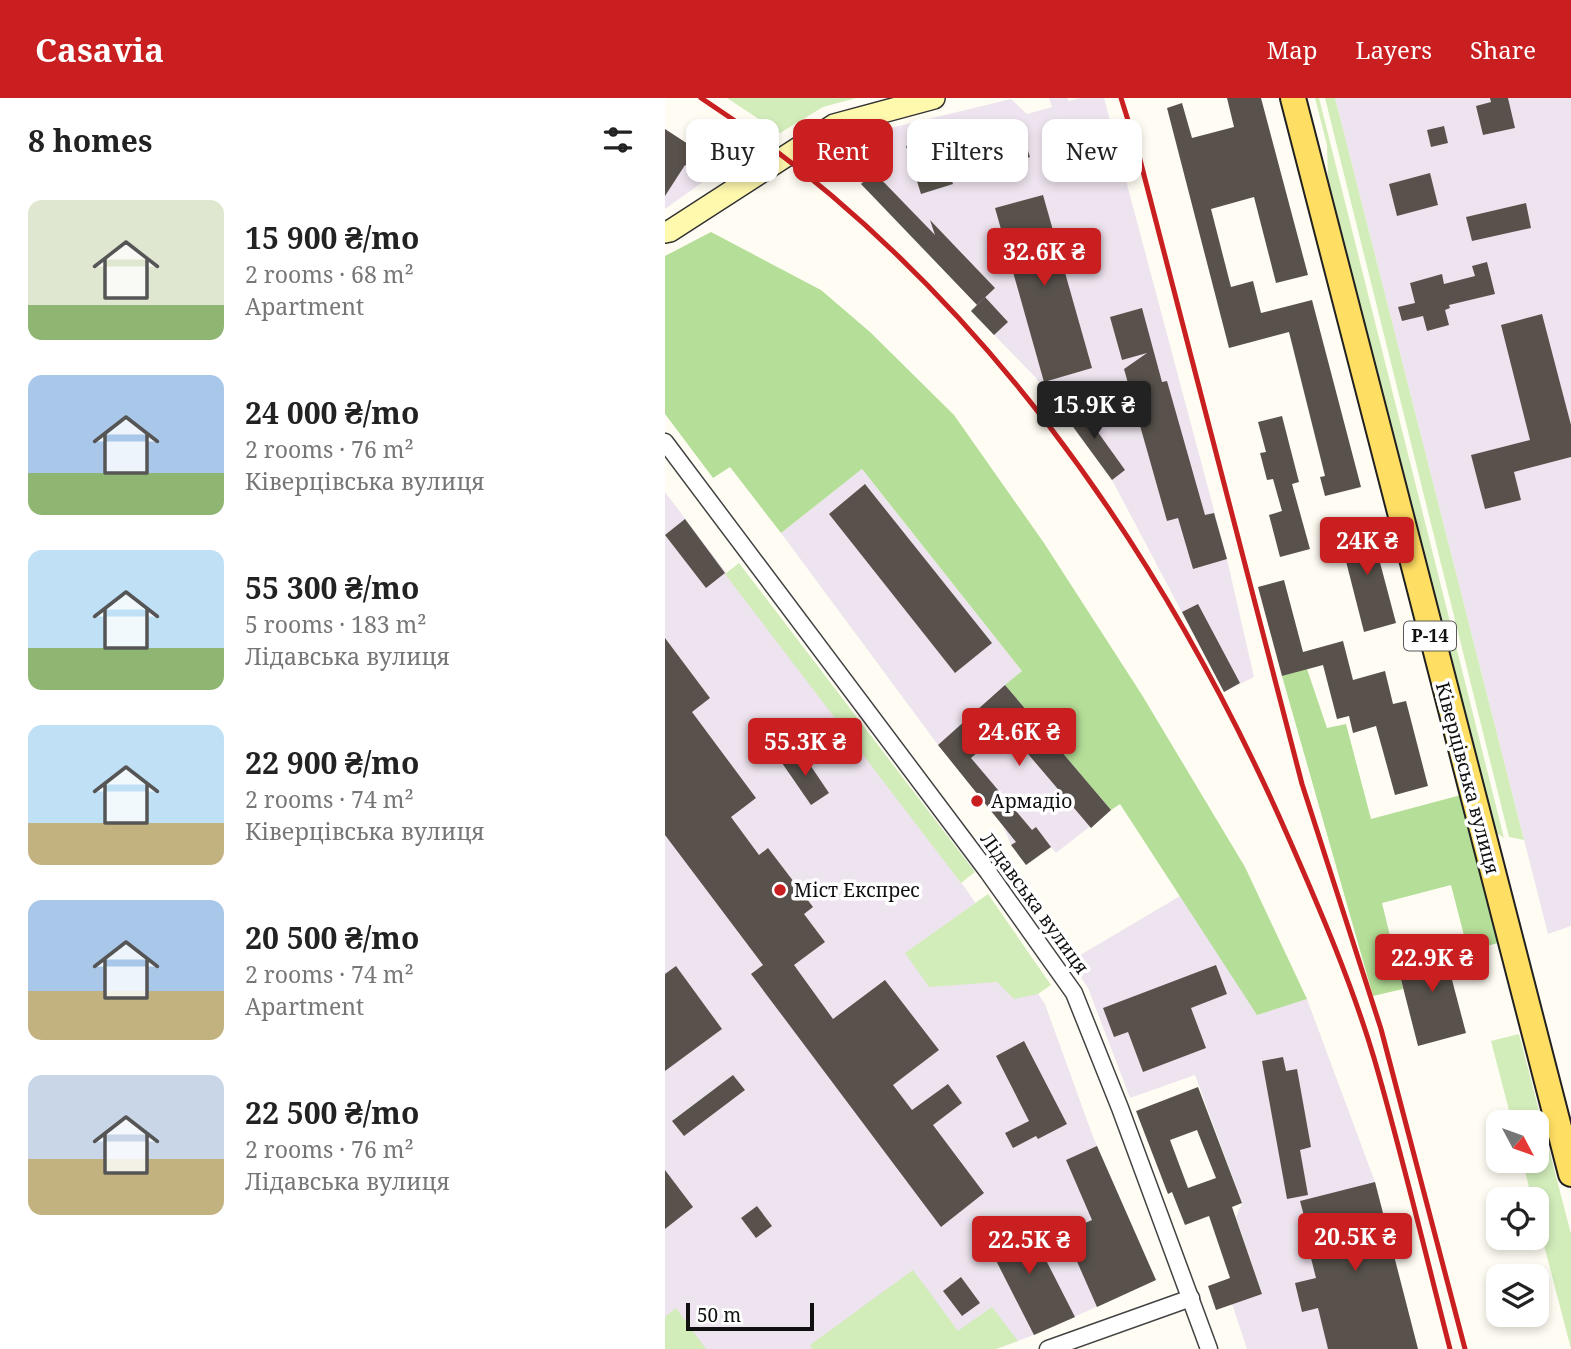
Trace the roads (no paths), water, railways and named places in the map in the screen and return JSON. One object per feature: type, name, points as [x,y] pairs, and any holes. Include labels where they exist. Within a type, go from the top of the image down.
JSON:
[{"type":"main road","points":[[665,232],[710,207],[834,125],[934,98]]},
{"type":"main road","name":"Ківерцівська вулиця","points":[[1293,98],[1571,1174]]},
{"type":"street","name":"Лідавська вулиця","points":[[665,442],[988,872],[1074,993],[1120,1108],[1209,1349]]},
{"type":"street","points":[[1048,1349],[1191,1298]]},
{"type":"railway","points":[[701,98],[799,169],[889,248],[973,334],[1049,426],[1119,524],[1182,626],[1239,732],[1290,841],[1346,976],[1384,1094],[1450,1349]]},
{"type":"railway","points":[[1121,98],[1138,152],[1302,784],[1381,1029],[1465,1349]]},
{"type":"place","name":"Армадіо","points":[[977,801]]},
{"type":"place","name":"Міст Експрес","points":[[780,890]]}]
